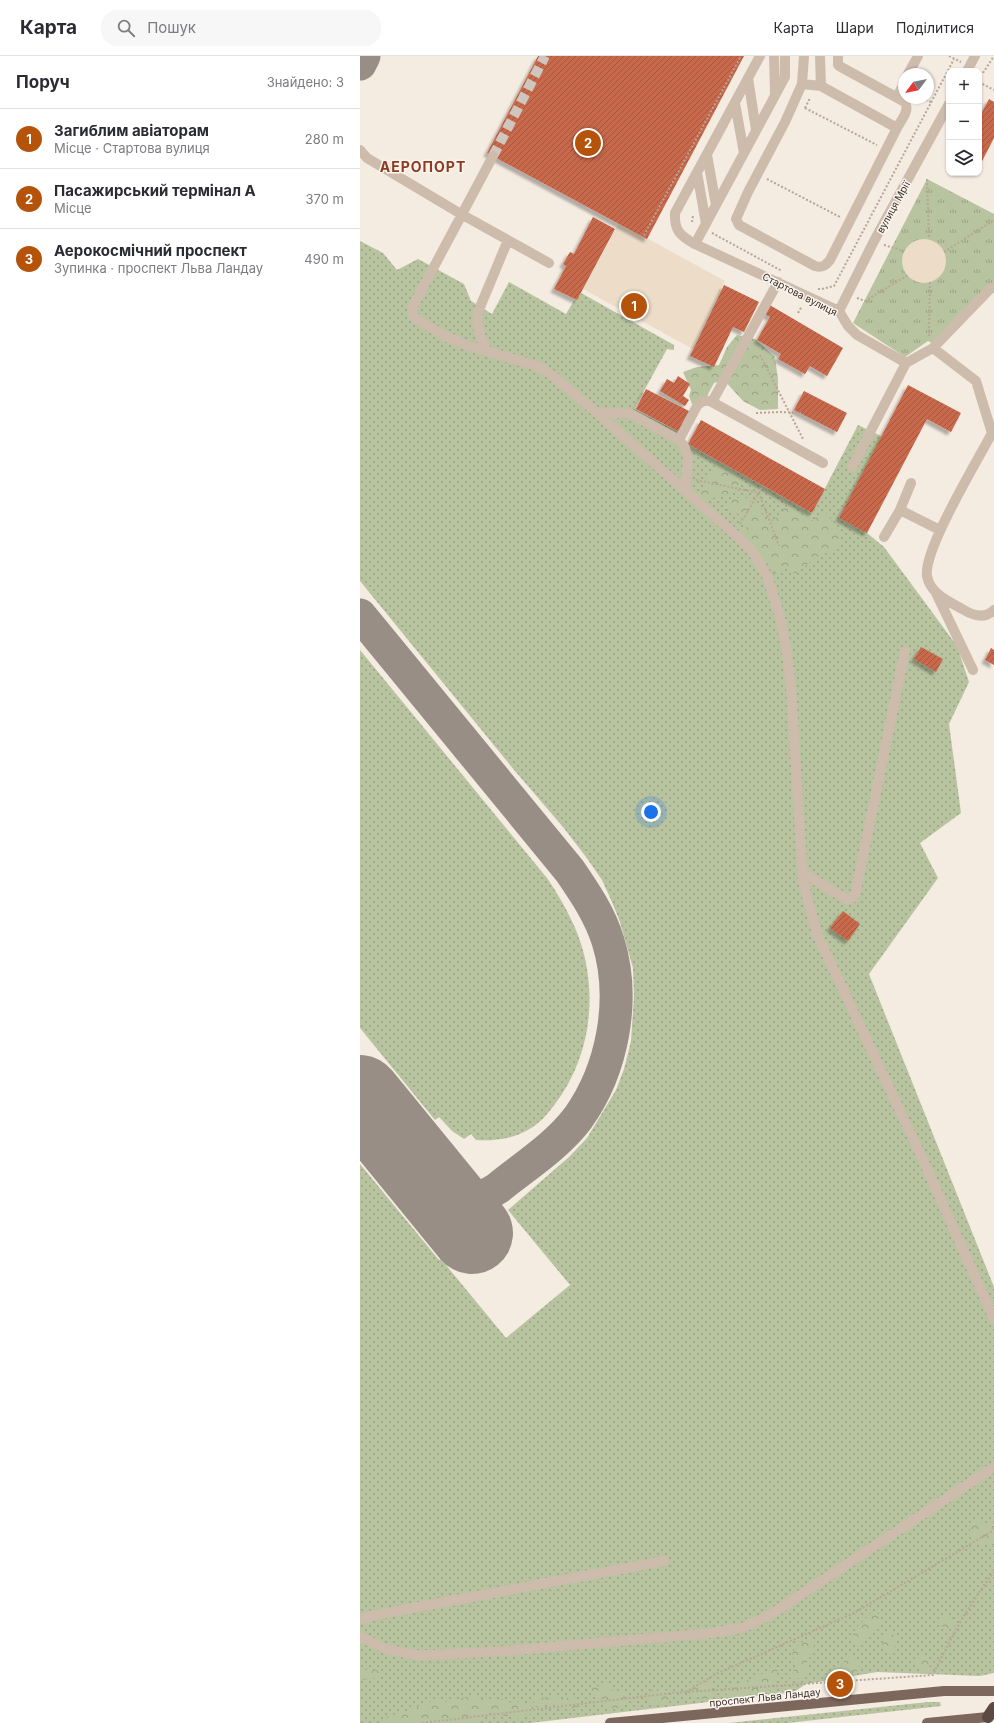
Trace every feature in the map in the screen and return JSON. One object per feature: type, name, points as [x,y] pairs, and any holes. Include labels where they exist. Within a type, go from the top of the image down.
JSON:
[{"type":"main road","name":"проспект Льва Ландау","points":[[610,1723],[944,1692],[994,1691]]},
{"type":"main road","points":[[927,1723],[990,1716]]},
{"type":"street","points":[[695,244],[701,224],[697,172],[760,56]]},
{"type":"street","points":[[774,56],[775,95]]},
{"type":"street","points":[[701,224],[716,205],[784,77],[785,56]]},
{"type":"street","points":[[804,56],[802,84],[785,122],[748,192],[736,219],[739,225],[815,266],[820,267],[826,265],[830,260],[907,110],[907,106],[897,97],[838,65],[838,56]]},
{"type":"street","points":[[820,56],[821,86]]},
{"type":"street","points":[[911,68],[918,56]]},
{"type":"street","points":[[969,68],[975,56]]},
{"type":"street","points":[[748,78],[756,130]]},
{"type":"street","points":[[802,84],[821,86],[897,128]]},
{"type":"street","points":[[735,103],[744,152]]},
{"type":"street","name":"вулиця Мрії","points":[[839,311],[874,241],[946,109]]},
{"type":"street","points":[[360,150],[367,158],[461,214],[549,263]]},
{"type":"street","points":[[707,155],[716,205]]},
{"type":"street","points":[[493,156],[412,308],[413,314],[416,319],[446,337],[537,366],[557,379],[734,534],[752,551],[768,576],[780,617],[786,646],[791,688],[802,872],[806,900],[822,947],[924,1162],[994,1319]]},
{"type":"street","name":"Стартова вулиця","points":[[697,172],[675,213],[674,222],[678,231],[684,238],[839,311],[848,326],[857,335],[906,363]]},
{"type":"street","points":[[487,351],[478,334],[478,312],[508,240]]},
{"type":"street","points":[[712,402],[778,282]]},
{"type":"street","points":[[852,467],[906,363],[933,348],[989,290],[994,287]]},
{"type":"street","points":[[933,348],[976,381],[993,433],[940,530],[927,565],[927,577],[973,670]]},
{"type":"street","points":[[679,440],[700,402],[705,400],[712,402],[823,463]]},
{"type":"street","points":[[596,412],[631,414],[679,440],[686,448],[688,459],[685,491]]},
{"type":"street","points":[[884,537],[900,510],[911,483]]},
{"type":"street","points":[[900,510],[940,530]]},
{"type":"street","points":[[936,594],[969,613],[982,616],[992,616]]},
{"type":"street","points":[[802,872],[846,899],[849,900],[854,895],[905,651]]},
{"type":"street","points":[[360,1637],[396,1652],[431,1655],[506,1651],[704,1634],[742,1628],[770,1615],[994,1467]]},
{"type":"street","points":[[360,1620],[370,1616],[664,1561]]},
{"type":"path","points":[[642,239],[741,56]]},
{"type":"path","points":[[983,73],[994,56]]},
{"type":"path","points":[[982,84],[994,90]]},
{"type":"path","points":[[805,108],[878,146]]},
{"type":"path","points":[[693,146],[698,148]]},
{"type":"path","points":[[767,179],[841,218]]},
{"type":"path","points":[[926,179],[929,240]]},
{"type":"path","points":[[660,206],[666,209]]},
{"type":"path","points":[[686,219],[701,224]]},
{"type":"path","points":[[944,252],[994,220]]},
{"type":"path","points":[[874,241],[904,251]]},
{"type":"path","points":[[855,296],[865,301],[908,275]]},
{"type":"path","points":[[918,356],[928,341],[930,282]]},
{"type":"path","points":[[798,313],[803,303]]},
{"type":"path","points":[[760,355],[803,439],[798,449]]},
{"type":"path","points":[[734,415],[789,412],[801,413]]},
{"type":"path","points":[[686,477],[759,493]]},
{"type":"path","points":[[734,534],[764,486]]},
{"type":"path","points":[[759,493],[779,546]]},
{"type":"path","points":[[685,1692],[718,1673],[854,1613],[994,1530]]},
{"type":"path","points":[[422,1723],[685,1692],[933,1675],[950,1639],[994,1572]]},
{"type":"green space","points":[[927,179],[994,214],[994,287],[935,345],[928,341],[905,357],[853,323]]},
{"type":"green space","points":[[360,241],[383,253],[397,270],[418,259],[464,284],[471,301],[492,314],[509,282],[566,314],[575,299],[577,300],[581,293],[674,345],[674,350],[667,349],[634,409],[681,433],[688,444],[812,513],[858,425],[881,436],[867,533],[884,547],[957,646],[969,682],[949,724],[961,813],[920,843],[938,878],[869,974],[994,1287],[994,1673],[980,1676],[877,1672],[806,1684],[794,1692],[530,1723],[360,1723],[360,1164],[506,1338],[570,1285],[508,1210],[569,1157],[587,1138],[616,1090],[624,1069],[631,1041],[634,996],[633,968],[620,922],[602,880],[563,827],[515,771],[360,581]]},
{"type":"green space","points":[[737,335],[755,339],[775,357],[778,380],[778,409],[760,410],[743,401],[724,380],[714,383],[706,398],[692,404],[689,396],[691,390],[683,372],[697,367],[719,365],[727,347]]},
{"type":"green space","points":[[721,465],[728,472],[742,481],[737,492],[701,501],[702,489],[708,476]]},
{"type":"green space","points":[[745,497],[760,510],[766,522],[780,517],[784,506],[813,520],[825,512],[835,524],[842,542],[836,549],[815,558],[796,574],[786,567],[773,574],[765,561],[740,534],[747,527],[739,514],[726,510],[731,499]]},
{"type":"green space","points":[[360,650],[547,878],[567,910],[585,957],[589,987],[588,1023],[580,1057],[573,1074],[555,1104],[542,1119],[526,1131],[508,1138],[476,1140],[471,1134],[464,1139],[452,1131],[439,1117],[435,1120],[360,1028]]},
{"type":"green space","points":[[976,1519],[988,1525],[994,1524],[994,1546],[974,1542],[970,1530]]},
{"type":"green space","points":[[873,1611],[880,1615],[879,1626],[865,1636],[858,1644],[854,1643],[852,1639],[855,1629]]},
{"type":"green space","points":[[948,1614],[956,1621],[954,1627],[945,1629],[940,1624],[942,1617]]},
{"type":"green space","points":[[889,1631],[895,1636],[895,1645],[890,1652],[882,1648],[884,1636]]},
{"type":"green space","points":[[814,1639],[812,1653],[805,1665],[809,1671],[794,1681],[790,1678],[797,1663],[792,1655],[800,1643],[806,1640]]},
{"type":"green space","points":[[924,1655],[930,1663],[929,1669],[925,1672],[920,1670],[916,1664],[916,1659]]},
{"type":"green space","points":[[851,1656],[859,1664],[857,1672],[849,1677],[843,1674],[841,1668],[843,1662]]},
{"type":"green space","points":[[771,1665],[776,1667],[777,1673],[771,1690],[738,1696],[722,1693],[730,1685],[746,1681],[766,1672]]},
{"type":"green space","points":[[381,1670],[378,1678],[360,1680],[360,1671]]},
{"type":"green space","points":[[609,1682],[611,1690],[622,1691],[627,1700],[623,1707],[615,1709],[605,1705],[603,1699],[593,1695],[591,1689]]},
{"type":"green space","points":[[696,1682],[709,1682],[714,1685],[714,1693],[705,1700],[690,1694]]},
{"type":"green space","points":[[659,1689],[668,1691],[668,1700],[659,1705],[650,1704],[648,1698],[652,1690]]},
{"type":"green space","points":[[536,1694],[546,1699],[557,1694],[563,1700],[572,1696],[577,1700],[578,1707],[558,1709],[557,1703],[536,1707],[533,1700]]},
{"type":"green space","points":[[471,1696],[490,1701],[502,1699],[512,1703],[521,1701],[533,1707],[535,1714],[522,1715],[517,1720],[512,1716],[505,1716],[486,1711],[478,1723],[383,1723],[386,1717],[438,1699],[445,1702]]},
{"type":"green space","points":[[940,1702],[941,1706],[787,1723],[729,1723]]},
{"type":"shaded area","points":[[619,223],[725,281],[693,349],[583,289]]},
{"type":"shaded area","points":[[924,239],[936,243],[942,249],[946,261],[942,273],[936,279],[924,283],[912,279],[906,273],[902,261],[906,249],[912,243]]},
{"type":"building","points":[[538,56],[744,56],[647,239],[487,153]]},
{"type":"building","points":[[989,99],[994,102],[994,138],[982,161],[982,140],[982,112]]},
{"type":"building","points":[[593,217],[615,229],[577,300],[554,289],[566,266],[563,264],[570,252],[574,254]]},
{"type":"building","points":[[724,285],[759,302],[744,332],[733,327],[714,367],[690,356]]},
{"type":"building","points":[[768,304],[843,348],[827,376],[810,366],[805,374],[778,359],[781,354],[757,340],[770,317],[763,313]]},
{"type":"building","points":[[678,376],[690,384],[683,396],[689,400],[685,406],[660,391],[667,379],[674,383]]},
{"type":"building","points":[[908,385],[961,413],[951,432],[927,419],[867,533],[839,518]]},
{"type":"building","points":[[646,389],[691,412],[681,433],[636,409]]},
{"type":"building","points":[[804,391],[847,413],[837,432],[794,410]]},
{"type":"building","points":[[701,420],[825,489],[812,513],[688,444]]},
{"type":"building","points":[[921,647],[943,659],[936,672],[914,659]]},
{"type":"building","points":[[991,648],[994,650],[994,665],[985,660]]},
{"type":"building","points":[[843,911],[860,924],[848,941],[830,928]]},
{"type":"taxiway","points":[[360,64],[364,56]]},
{"type":"taxiway","points":[[360,615],[570,871],[592,904],[605,931],[613,963],[616,986],[616,1010],[613,1033],[608,1056],[600,1078],[590,1099],[578,1118],[551,1147],[498,1188],[486,1195],[475,1198],[464,1198],[455,1195],[437,1184],[419,1168]]},
{"type":"runway","points":[[360,1096],[472,1233]]},
{"type":"tunnel","points":[[493,156],[545,56]]},
{"type":"place","name":"Пасажирський термінал A","points":[[588,143]]},
{"type":"place","name":"Загиблим авіаторам","points":[[634,306]]},
{"type":"place","name":"Аерокосмічний проспект","points":[[840,1684]]},
{"type":"district","name":"АЕРОПОРТ","points":[[423,167]]}]
